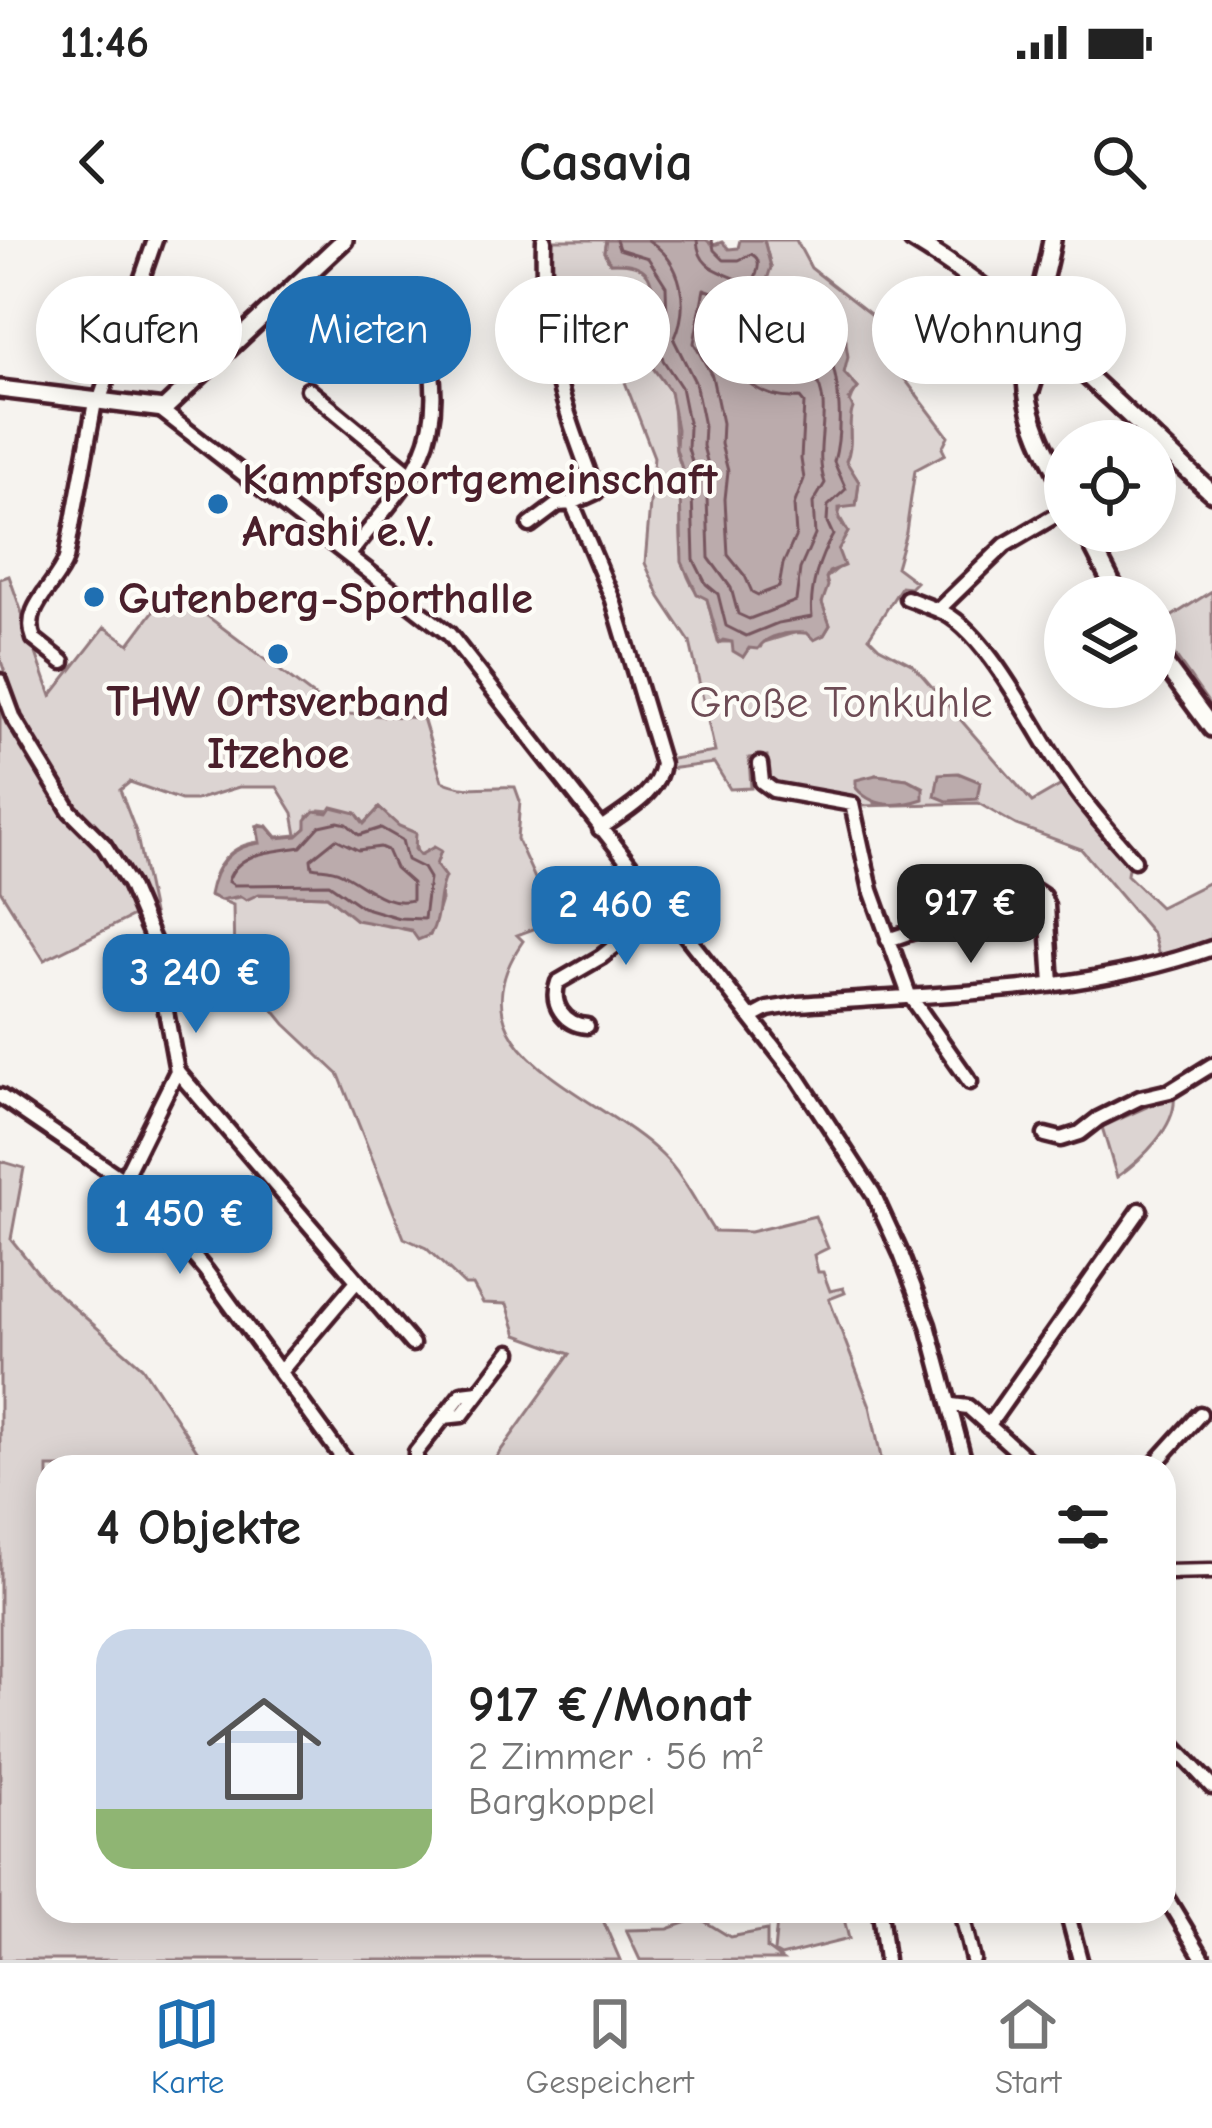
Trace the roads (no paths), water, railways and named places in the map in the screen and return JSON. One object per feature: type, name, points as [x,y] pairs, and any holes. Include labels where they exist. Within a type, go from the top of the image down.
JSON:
[{"type":"main road","points":[[0,389],[161,410],[344,240]]},
{"type":"main road","points":[[913,240],[967,276]]},
{"type":"main road","points":[[1041,276],[1046,242]]},
{"type":"main road","points":[[1029,384],[1044,436]]},
{"type":"main road","points":[[1094,384],[1212,493]]},
{"type":"main road","points":[[1176,679],[1212,728]]},
{"type":"street","points":[[63,662],[34,639],[31,622],[38,602],[64,567],[97,402],[154,240]]},
{"type":"street","points":[[530,525],[558,504],[596,492],[553,370],[544,303],[544,240]]},
{"type":"street","points":[[349,555],[429,444],[435,406],[432,384]]},
{"type":"street","points":[[1025,384],[1028,394]]},
{"type":"street","points":[[1028,394],[1032,384]]},
{"type":"street","points":[[308,389],[411,474]]},
{"type":"street","points":[[161,410],[449,634],[751,1018],[822,1111],[873,1193],[916,1292],[963,1455]]},
{"type":"street","points":[[572,503],[614,600],[662,764],[648,793],[600,829]]},
{"type":"street","points":[[938,610],[1005,545],[1044,522]]},
{"type":"street","points":[[907,598],[948,614],[982,649],[1072,785],[1134,860]]},
{"type":"street","points":[[0,681],[31,748],[70,811],[104,845],[147,923],[177,1071],[412,1345]]},
{"type":"street","points":[[760,764],[762,782],[773,790],[852,804],[872,890],[909,995],[970,1082]]},
{"type":"street","points":[[889,940],[1034,890],[1047,906],[1052,984]]},
{"type":"street","points":[[587,1026],[574,1024],[558,1008],[554,996],[558,982],[601,957],[663,908]]},
{"type":"street","points":[[751,1018],[787,1006],[1052,984],[1135,972],[1212,949]]},
{"type":"street","points":[[1045,1135],[1061,1139],[1081,1133],[1098,1119],[1140,1098],[1170,1091],[1212,1065]]},
{"type":"street","points":[[123,1180],[177,1071]]},
{"type":"street","points":[[0,1096],[123,1180],[193,1255],[340,1455]]},
{"type":"street","points":[[988,1426],[1140,1210]]},
{"type":"street","points":[[280,1372],[357,1282]]},
{"type":"street","points":[[416,1455],[444,1418],[462,1415],[510,1352]]},
{"type":"street","points":[[952,1405],[968,1407],[1021,1455]]},
{"type":"street","points":[[1163,1455],[1200,1414]]},
{"type":"street","points":[[1176,1572],[1212,1571]]},
{"type":"street","points":[[1176,1749],[1212,1787]]},
{"type":"street","points":[[1176,1914],[1204,1960]]},
{"type":"street","points":[[881,1923],[886,1960]]},
{"type":"street","points":[[965,1923],[973,1960]]},
{"type":"street","points":[[1070,1923],[1080,1960]]},
{"type":"water","name":"Große Tonkuhle","points":[[606,240],[706,240],[714,245],[722,242],[729,249],[738,248],[740,240],[764,240],[771,267],[768,276],[694,276],[694,384],[848,384],[848,377],[858,388],[849,400],[853,408],[846,461],[859,482],[856,506],[839,508],[839,520],[848,532],[838,550],[844,566],[826,578],[822,603],[830,625],[824,635],[814,640],[807,633],[780,635],[758,649],[749,648],[743,657],[733,651],[732,642],[719,643],[707,599],[697,594],[682,562],[680,490],[684,475],[676,449],[670,391],[665,384],[670,384],[670,276],[648,276],[635,265],[610,263],[604,252]]},
{"type":"water","points":[[958,773],[980,782],[977,799],[947,801],[935,796],[939,774]]},
{"type":"water","points":[[876,775],[907,779],[923,788],[923,799],[896,804],[870,799],[856,788],[856,780]]},
{"type":"water","points":[[332,807],[356,813],[364,824],[379,808],[399,826],[416,833],[415,849],[420,855],[434,847],[441,851],[436,865],[445,877],[430,935],[418,940],[411,930],[356,920],[327,896],[259,894],[246,900],[240,896],[220,900],[210,895],[226,859],[240,848],[260,843],[257,826],[267,827],[277,838],[297,836],[314,811],[328,813]]},
{"type":"place","name":"Kampfsportgemeinschaft Arashi e.V.","points":[[218,504]]},
{"type":"place","name":"Gutenberg-Sporthalle","points":[[94,597]]},
{"type":"place","name":"THW Ortsverband Itzehoe","points":[[278,654]]}]
